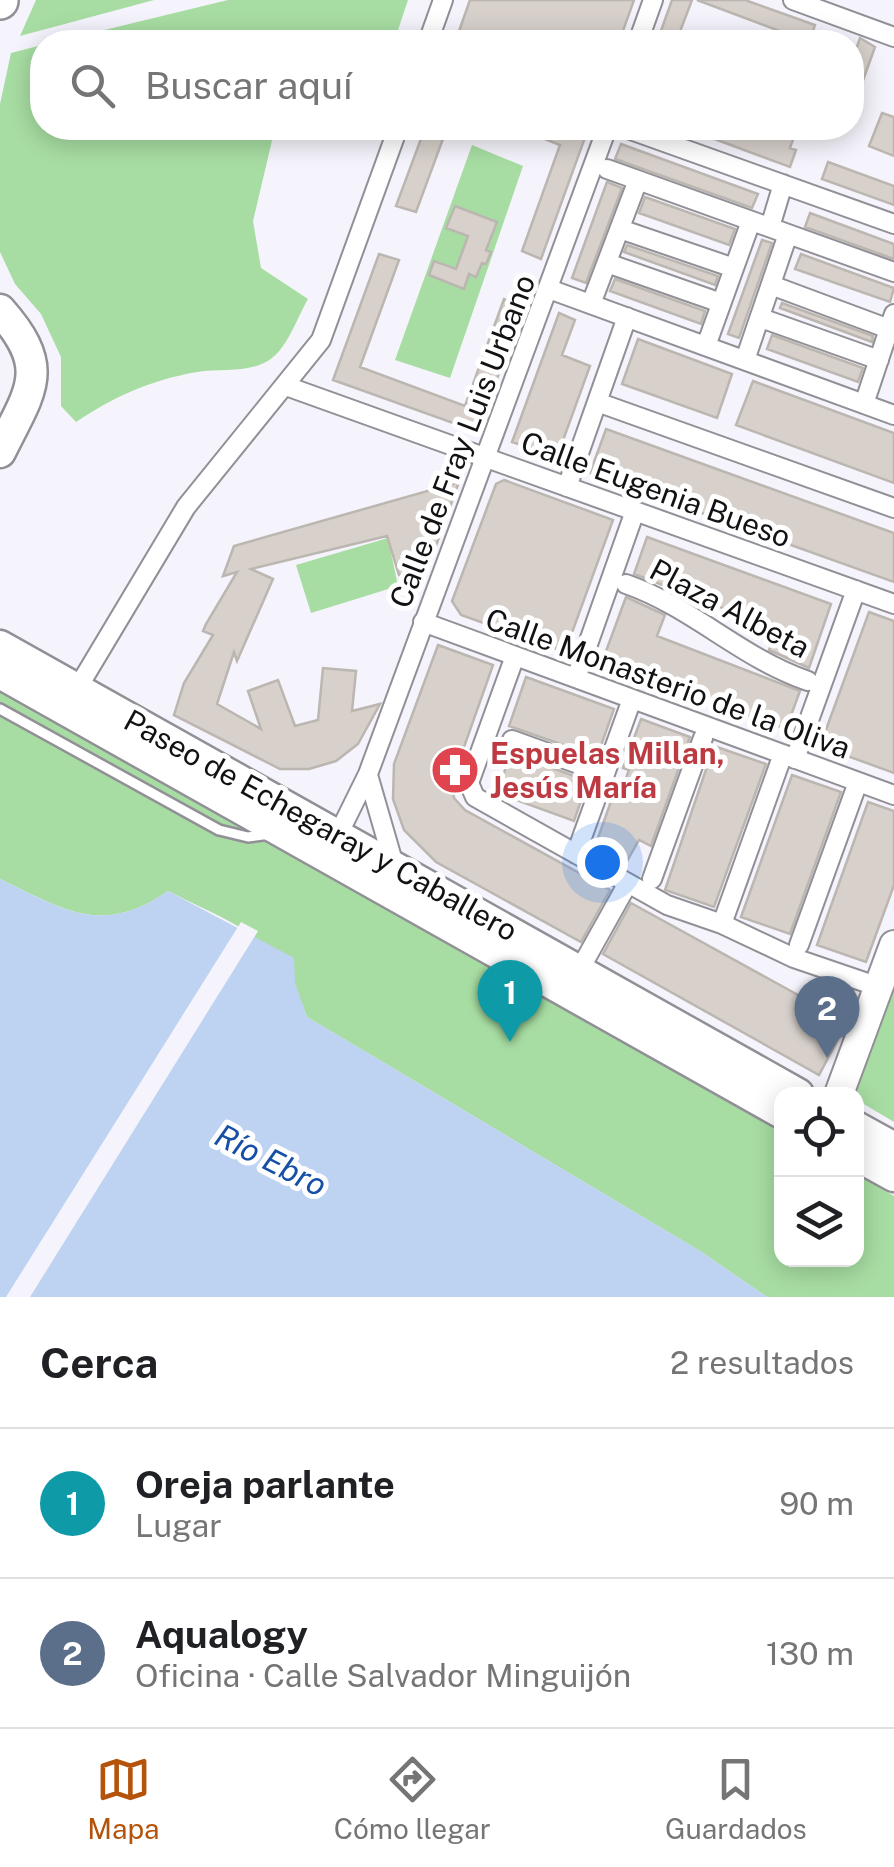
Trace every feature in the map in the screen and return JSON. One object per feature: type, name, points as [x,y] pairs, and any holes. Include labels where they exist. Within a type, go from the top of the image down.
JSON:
[{"type":"main road","points":[[0,310],[32,354],[34,382],[0,452]]},
{"type":"main road","points":[[0,327],[21,354],[25,402]]},
{"type":"main road","name":"Paseo de Echegaray y Caballero","points":[[0,646],[774,1108]]},
{"type":"main road","name":"Paseo de Echegaray y Caballero","points":[[0,672],[282,831],[394,865],[786,1087]]},
{"type":"main road","points":[[864,1131],[894,1148]]},
{"type":"main road","points":[[864,1159],[894,1176]]},
{"type":"street","points":[[433,30],[444,0]]},
{"type":"street","points":[[642,30],[653,0]]},
{"type":"street","points":[[793,0],[894,38]]},
{"type":"street","points":[[77,689],[186,507],[321,340],[394,140]]},
{"type":"street","name":"Calle de Fray Luis Urbano","points":[[328,842],[368,774],[603,140]]},
{"type":"street","points":[[659,140],[894,224]]},
{"type":"street","points":[[607,169],[894,272]]},
{"type":"street","points":[[591,304],[638,180]]},
{"type":"street","points":[[745,360],[771,286],[782,184]]},
{"type":"street","points":[[706,346],[751,220]]},
{"type":"street","points":[[620,229],[734,268]]},
{"type":"street","points":[[607,263],[722,304]]},
{"type":"street","points":[[771,286],[892,322],[864,404]]},
{"type":"street","points":[[549,289],[894,415]]},
{"type":"street","points":[[567,487],[627,317]]},
{"type":"street","points":[[761,318],[879,360]]},
{"type":"street","name":"Calle Eugenia Bueso","points":[[286,386],[894,604]]},
{"type":"street","points":[[597,402],[894,508]]},
{"type":"street","points":[[576,678],[635,511]]},
{"type":"street","name":"Plaza Albeta","points":[[626,584],[669,600],[764,666],[808,682]]},
{"type":"street","points":[[722,924],[856,590]]},
{"type":"street","name":"Calle Monasterio de la Oliva","points":[[424,622],[894,795]]},
{"type":"street","points":[[515,656],[470,790],[667,905],[722,924],[794,958],[885,981]]},
{"type":"street","points":[[576,854],[632,699]]},
{"type":"street","points":[[652,879],[703,738]]},
{"type":"street","points":[[512,740],[595,770]]},
{"type":"street","points":[[368,774],[394,865]]},
{"type":"street","points":[[799,945],[858,782]]},
{"type":"street","points":[[580,969],[628,883]]},
{"type":"street","points":[[842,1087],[885,981],[894,945]]},
{"type":"lane","points":[[0,709],[219,830],[248,837],[282,831]]},
{"type":"green space","points":[[36,0],[154,0],[30,30],[20,36]]},
{"type":"green space","points":[[228,0],[408,0],[398,30],[104,30]]},
{"type":"green space","points":[[30,48],[30,140],[272,140],[253,221],[261,268],[308,299],[278,353],[264,363],[246,368],[197,372],[149,384],[76,422],[61,406],[61,357],[41,314],[15,284],[0,252],[0,104],[11,53]]},
{"type":"green space","points":[[472,145],[523,166],[450,378],[395,360]]},
{"type":"green space","points":[[388,538],[398,586],[311,613],[296,565]]},
{"type":"green space","points":[[0,684],[424,921],[774,1126],[774,1267],[864,1267],[864,1178],[894,1196],[894,1297],[767,1297],[700,1251],[307,1017],[296,989],[270,950],[236,925],[168,891],[124,913],[84,914],[0,879]]},
{"type":"green space","points":[[888,987],[894,990],[894,1122],[864,1104],[864,1087],[850,1087]]},
{"type":"water","name":"Río Ebro","points":[[0,879],[84,914],[123,913],[168,891],[294,958],[295,983],[307,1017],[700,1251],[767,1297],[0,1297]]},
{"type":"pier","points":[[241,922],[258,931],[30,1297],[6,1297]]},
{"type":"building","points":[[470,0],[634,0],[623,30],[459,30]]},
{"type":"building","points":[[672,0],[692,0],[681,30],[661,30]]},
{"type":"building","points":[[697,0],[745,0],[815,25],[813,30],[777,30]]},
{"type":"building","points":[[864,40],[875,47],[864,78]]},
{"type":"building","points":[[882,113],[894,117],[894,156],[869,146]]},
{"type":"building","points":[[421,140],[443,140],[416,212],[396,206]]},
{"type":"building","points":[[547,140],[584,140],[541,259],[522,251],[560,145]]},
{"type":"building","points":[[717,140],[793,140],[790,148],[796,150],[790,167]]},
{"type":"building","points":[[621,144],[758,194],[752,208],[615,159]]},
{"type":"building","points":[[828,162],[894,186],[894,205],[822,179]]},
{"type":"building","points":[[607,182],[622,188],[586,283],[572,278]]},
{"type":"building","points":[[645,197],[735,229],[729,245],[639,213]]},
{"type":"building","points":[[455,206],[497,222],[486,250],[491,252],[486,264],[482,263],[476,277],[469,274],[464,289],[429,275],[434,261],[456,269],[468,236],[446,228]]},
{"type":"building","points":[[810,213],[894,244],[894,259],[805,227]]},
{"type":"building","points":[[762,240],[772,243],[739,338],[728,334]]},
{"type":"building","points":[[627,245],[718,276],[715,285],[624,252]]},
{"type":"building","points":[[379,254],[399,260],[360,367],[465,406],[504,299],[523,306],[478,432],[333,380]]},
{"type":"building","points":[[801,254],[894,288],[890,302],[795,269]]},
{"type":"building","points":[[615,279],[705,311],[701,324],[610,291]]},
{"type":"building","points":[[782,303],[873,336],[872,342],[780,308]]},
{"type":"building","points":[[559,313],[575,320],[562,355],[590,366],[557,457],[512,442]]},
{"type":"building","points":[[772,335],[863,368],[858,382],[767,349]]},
{"type":"building","points":[[638,339],[732,374],[717,418],[622,384]]},
{"type":"building","points":[[753,381],[894,433],[894,483],[736,425]]},
{"type":"building","points":[[606,429],[894,533],[894,582],[590,473]]},
{"type":"building","points":[[504,480],[613,520],[565,652],[461,615],[452,601],[496,484]]},
{"type":"building","points":[[459,482],[428,568],[399,575],[387,536],[251,569],[273,579],[237,661],[234,652],[217,704],[261,729],[248,691],[278,680],[295,726],[318,720],[323,668],[356,671],[352,711],[380,704],[358,744],[336,761],[309,769],[280,769],[174,715],[184,683],[213,635],[203,631],[206,624],[237,572],[223,576],[234,546]]},
{"type":"building","points":[[647,537],[831,604],[809,668],[769,650],[777,629],[634,574]]},
{"type":"building","points":[[626,597],[665,615],[657,636],[800,691],[786,729],[602,662]]},
{"type":"building","points":[[869,612],[894,621],[894,773],[820,746]]},
{"type":"building","points":[[438,645],[493,665],[452,781],[454,798],[465,810],[610,890],[581,942],[436,862],[404,830],[393,799],[394,764]]},
{"type":"building","points":[[526,677],[614,709],[597,757],[509,726]]},
{"type":"building","points":[[641,719],[690,737],[651,846],[639,840],[626,863],[594,849],[615,790],[621,792],[629,770],[623,768]]},
{"type":"building","points":[[714,746],[766,764],[714,907],[665,890]]},
{"type":"building","points":[[511,753],[588,781],[574,821],[497,793]]},
{"type":"building","points":[[792,775],[841,792],[790,934],[741,917]]},
{"type":"building","points":[[868,802],[894,811],[894,885],[866,962],[817,945]]},
{"type":"building","points":[[631,903],[847,1022],[819,1075],[603,954]]},
{"type":"place","name":"Espuelas Millan, Jesús María","points":[[455,770]]},
{"type":"place","name":"Oreja parlante","points":[[510,1042]]},
{"type":"place","name":"Aqualogy","points":[[827,1058]]}]
